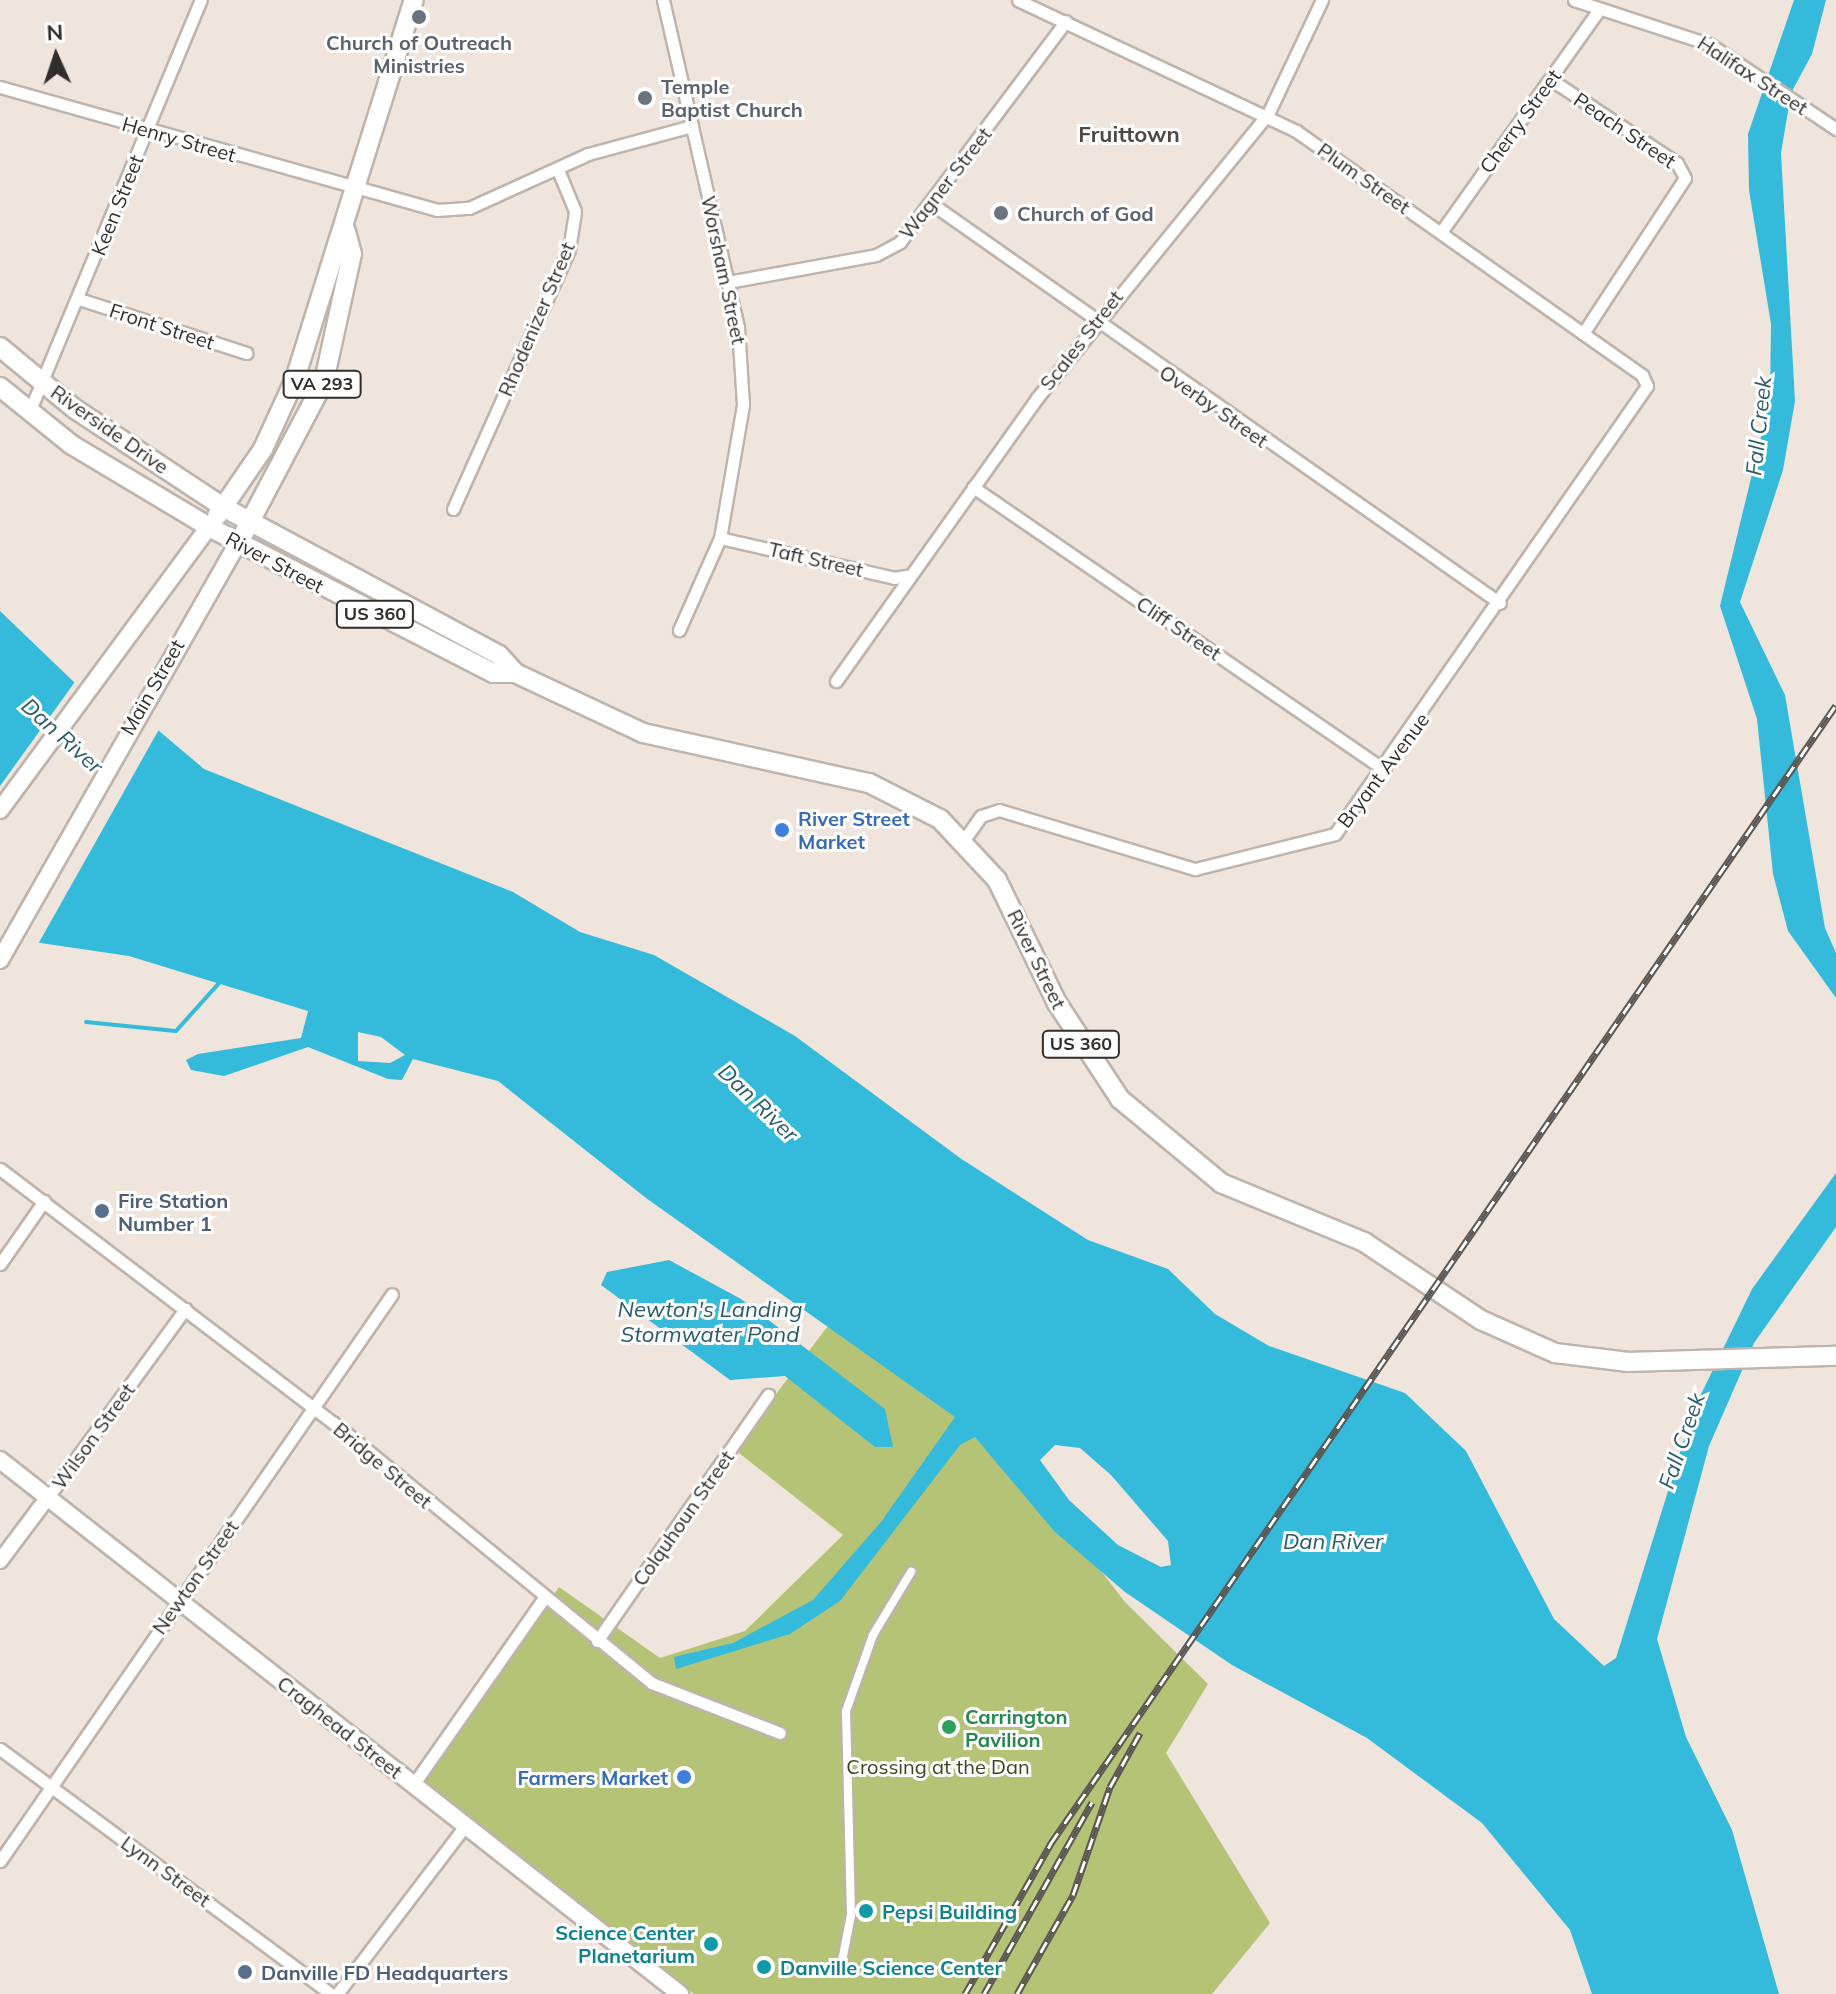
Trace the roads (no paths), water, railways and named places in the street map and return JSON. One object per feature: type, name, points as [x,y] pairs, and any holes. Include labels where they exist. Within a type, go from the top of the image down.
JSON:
[{"type":"main road","name":"VA 293","points":[[0,810],[209,527],[280,417],[332,251],[346,231],[414,0]]},
{"type":"main road","name":"VA 293","points":[[238,543],[324,381],[352,254],[346,231]]},
{"type":"main road","name":"Riverside Drive","points":[[0,347],[42,382],[223,507]]},
{"type":"main road","name":"Riverside Drive","points":[[0,387],[72,445],[209,527]]},
{"type":"main road","name":"River Street","points":[[223,507],[499,655],[515,673],[643,733],[869,783],[922,807],[964,840],[997,880],[1099,1072],[1189,1162],[1258,1202],[1389,1254],[1481,1320],[1530,1344],[1602,1362],[1836,1356]]},
{"type":"main road","name":"River Street","points":[[209,527],[493,673],[515,673]]},
{"type":"main road","name":"Main Street","points":[[0,960],[238,543]]},
{"type":"main road","name":"Craghead Street","points":[[0,1460],[680,1994]]},
{"type":"street","name":"Keen Street","points":[[30,410],[79,299],[201,0]]},
{"type":"street","name":"Worsham Street","points":[[663,0],[728,282],[743,405],[720,538],[679,630]]},
{"type":"street","name":"Plum Street","points":[[1018,0],[1268,114],[1441,232],[1646,381],[1629,416]]},
{"type":"street","name":"Scales Street","points":[[836,681],[973,487],[1095,323],[1268,114],[1322,0]]},
{"type":"street","name":"Halifax Street","points":[[1577,1],[1691,35],[1834,123]]},
{"type":"street","name":"Cherry Street","points":[[1441,232],[1599,10]]},
{"type":"street","name":"Wagner Street","points":[[728,282],[876,255],[900,242],[932,204],[1066,21]]},
{"type":"street","name":"Peach Street","points":[[1550,79],[1683,170],[1685,186],[1583,333]]},
{"type":"street","name":"Henry Street","points":[[0,87],[358,191],[457,210],[558,170]]},
{"type":"street","points":[[558,170],[613,146],[692,126]]},
{"type":"street","name":"Rhodenizer Street","points":[[453,509],[569,250],[575,211],[558,170]]},
{"type":"street","name":"Overby Street","points":[[932,204],[1095,323],[1500,603]]},
{"type":"street","name":"Front Street","points":[[79,299],[246,353]]},
{"type":"street","name":"Bryant Avenue","points":[[964,840],[981,816],[999,810],[1180,868],[1211,867],[1335,834],[1385,770],[1629,416]]},
{"type":"street","name":"Cliff Street","points":[[973,487],[1385,770]]},
{"type":"street","name":"Taft Street","points":[[720,538],[894,578],[911,575]]},
{"type":"street","name":"Bridge Street","points":[[0,1169],[314,1408],[597,1641],[670,1694],[780,1733]]},
{"type":"street","points":[[0,1264],[44,1201]]},
{"type":"street","name":"Newton Street","points":[[0,1861],[392,1294]]},
{"type":"street","name":"Wilson Street","points":[[0,1561],[185,1309]]},
{"type":"street","name":"Colquhoun Street","points":[[597,1641],[768,1395]]},
{"type":"street","points":[[842,1961],[851,1915],[846,1711],[873,1635],[911,1572]]},
{"type":"street","points":[[413,1785],[544,1598]]},
{"type":"street","name":"Lynn Street","points":[[0,1749],[331,1994]]},
{"type":"street","points":[[337,1994],[465,1826]]},
{"type":"water","points":[[1794,0],[1826,0],[1812,54],[1791,93],[1781,153],[1795,401],[1783,470],[1740,602],[1785,695],[1825,928],[1836,953],[1836,998],[1788,931],[1773,874],[1757,719],[1720,606],[1770,400],[1771,324],[1749,190],[1748,134]]},
{"type":"water","name":"Dan River","points":[[0,611],[75,683],[125,702],[204,769],[513,892],[580,932],[654,955],[795,1036],[960,1158],[1088,1240],[1168,1269],[1215,1314],[1269,1346],[1405,1393],[1466,1451],[1554,1619],[1604,1666],[1616,1658],[1693,1411],[1752,1289],[1836,1173],[1836,1227],[1754,1343],[1709,1446],[1657,1639],[1686,1737],[1732,1830],[1779,1994],[1592,1994],[1570,1930],[1482,1823],[1367,1738],[1232,1665],[1125,1592],[1054,1531],[975,1437],[960,1445],[840,1601],[790,1634],[676,1669],[674,1657],[733,1643],[813,1600],[881,1522],[955,1417],[646,1198],[498,1081],[413,1059],[402,1080],[388,1079],[308,1047],[224,1076],[191,1070],[186,1060],[198,1054],[301,1038],[308,1011],[129,956],[0,937]],"holes":[[[358,1032],[381,1037],[405,1055],[390,1063],[358,1061]],[[1055,1445],[1080,1448],[1111,1475],[1168,1541],[1171,1565],[1161,1567],[1118,1545],[1069,1500],[1040,1460]]]},
{"type":"water","name":"Newton's Landing Stormwater Pond","points":[[669,1260],[741,1299],[885,1409],[893,1447],[875,1447],[785,1376],[730,1380],[601,1285],[607,1272]]},
{"type":"waterway","points":[[86,1022],[176,1031],[221,981]]},
{"type":"railway","points":[[965,1994],[1051,1843],[1836,705]]},
{"type":"railway","points":[[1017,1994],[1073,1895],[1110,1787],[1140,1733]]},
{"type":"railway","points":[[984,1994],[1092,1802]]},
{"type":"place","name":"Church of Outreach Ministries","points":[[419,17]]},
{"type":"place","name":"Temple Baptist Church","points":[[645,98]]},
{"type":"place","name":"Church of God","points":[[1001,213]]},
{"type":"place","name":"River Street Market","points":[[782,830]]},
{"type":"place","name":"Fire Station Number 1","points":[[102,1211]]},
{"type":"place","name":"Carrington Pavilion","points":[[949,1727]]},
{"type":"place","name":"Farmers Market","points":[[684,1777]]},
{"type":"place","name":"Pepsi Building","points":[[866,1911]]},
{"type":"place","name":"Science Center Planetarium","points":[[711,1944]]},
{"type":"place","name":"Danville Science Center","points":[[764,1967]]},
{"type":"place","name":"Danville FD Headquarters","points":[[245,1972]]},
{"type":"district","name":"Fruittown","points":[[1129,135]]},
{"type":"water label","name":"Fall Creek","points":[[1759,426]]},
{"type":"water label","name":"Fall Creek","points":[[1682,1441]]},
{"type":"park label","name":"Crossing at the Dan","points":[[938,1766]]}]
